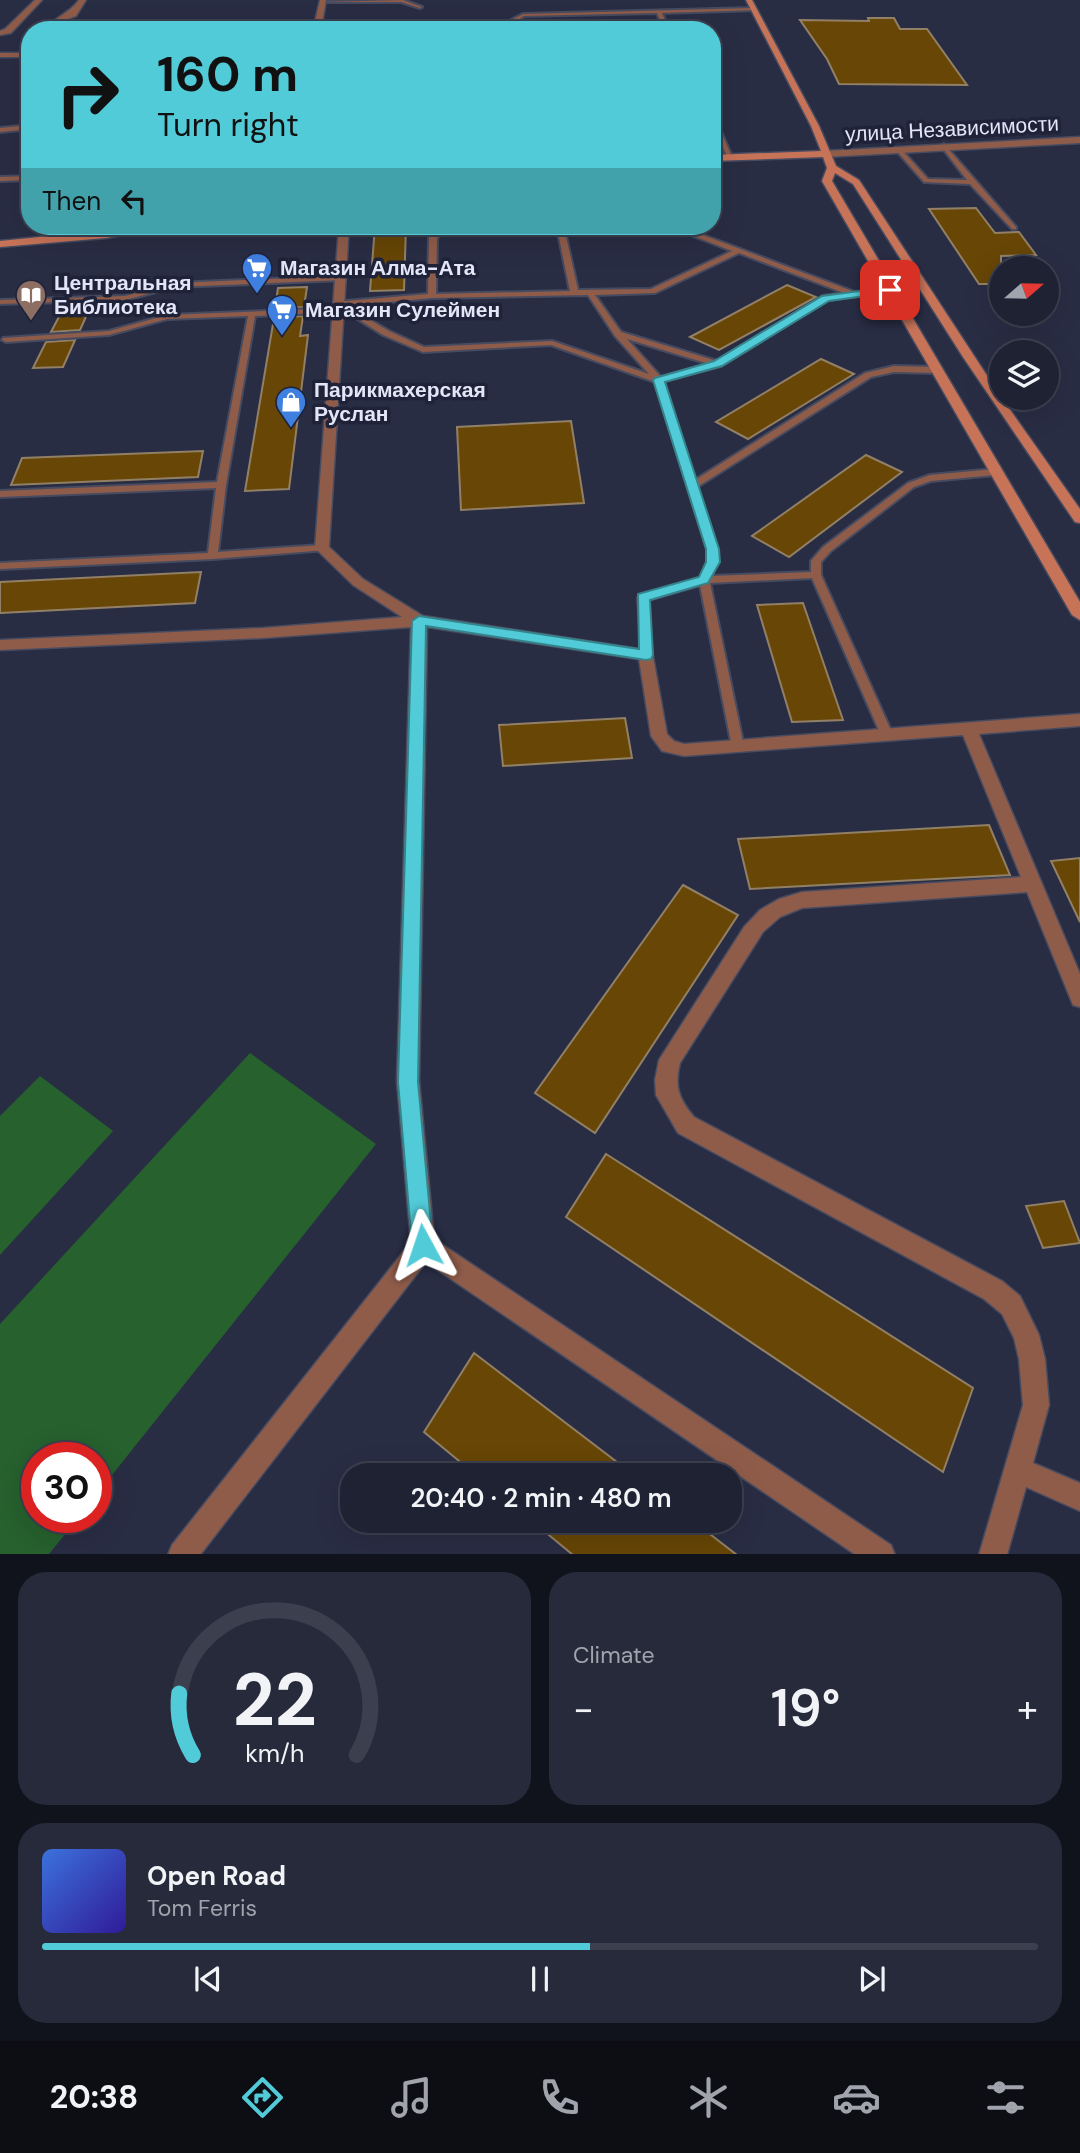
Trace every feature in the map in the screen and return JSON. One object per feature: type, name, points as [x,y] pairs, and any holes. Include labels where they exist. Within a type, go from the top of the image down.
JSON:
[{"type":"street","points":[[0,33],[8,31],[39,0]]},
{"type":"street","points":[[55,21],[72,14],[83,0]]},
{"type":"street","points":[[749,0],[815,125],[832,168],[856,182],[1080,519]]},
{"type":"street","points":[[319,21],[323,1]]},
{"type":"street","points":[[10,55],[21,50]]},
{"type":"street","points":[[0,55],[21,55]]},
{"type":"street","name":"улица Независимости","points":[[825,154],[1080,140]]},
{"type":"street","points":[[721,158],[825,154]]},
{"type":"street","points":[[832,168],[827,181],[1080,615]]},
{"type":"street","points":[[0,244],[68,235]]},
{"type":"street","points":[[343,235],[322,548],[358,582],[419,621]]},
{"type":"street","points":[[183,1554],[423,1245],[408,1082],[419,621]]},
{"type":"street","points":[[0,645],[263,633],[419,621],[646,655],[659,736],[668,746],[684,750],[1080,720]]},
{"type":"street","points":[[969,729],[1080,998]]},
{"type":"street","points":[[993,1554],[1036,1405],[1032,1359],[1026,1335],[1012,1305],[993,1290],[686,1125],[668,1102],[663,1082],[670,1060],[751,933],[761,918],[780,905],[802,900],[1033,884]]},
{"type":"street","points":[[423,1245],[880,1554]]},
{"type":"street","points":[[1018,1470],[1080,1497]]},
{"type":"lane","points":[[458,0],[467,0]]},
{"type":"lane","points":[[323,1],[401,1],[420,7]]},
{"type":"lane","points":[[514,21],[523,15],[754,9]]},
{"type":"lane","points":[[659,11],[663,21]]},
{"type":"lane","points":[[0,130],[21,128]]},
{"type":"lane","points":[[721,136],[731,158]]},
{"type":"lane","points":[[944,146],[1014,228]]},
{"type":"lane","points":[[898,149],[926,181],[972,182]]},
{"type":"lane","points":[[0,179],[21,178]]},
{"type":"lane","points":[[432,296],[433,237],[436,235]]},
{"type":"lane","points":[[562,235],[575,294]]},
{"type":"lane","points":[[698,235],[853,294]]},
{"type":"lane","points":[[0,352],[3,340],[109,333],[167,317],[338,307],[432,296],[652,291],[740,250]]},
{"type":"lane","points":[[0,302],[125,298],[175,285],[340,278]]},
{"type":"lane","points":[[338,307],[424,350],[552,343],[659,380],[718,364],[826,298],[890,290]]},
{"type":"lane","points":[[591,294],[618,334],[659,380],[712,549],[713,562],[704,580],[738,747]]},
{"type":"lane","points":[[213,556],[221,485],[252,313]]},
{"type":"lane","points":[[618,334],[718,364]]},
{"type":"lane","points":[[692,486],[868,375],[894,369],[937,370]]},
{"type":"lane","points":[[887,735],[816,575],[816,561],[827,549],[911,485],[939,476],[995,471]]},
{"type":"lane","points":[[0,494],[221,485]]},
{"type":"lane","points":[[0,566],[322,548]]},
{"type":"lane","points":[[646,655],[643,598],[704,580],[816,575]]},
{"type":"green space","points":[[250,1053],[376,1144],[112,1475],[112,1442],[21,1442],[21,1533],[66,1533],[49,1554],[0,1554],[0,1324]]},
{"type":"green space","points":[[40,1076],[113,1131],[0,1255],[0,1116]]},
{"type":"building","points":[[868,18],[894,18],[900,29],[927,29],[967,85],[839,84],[827,59],[800,20],[869,21]]},
{"type":"building","points":[[976,208],[995,233],[1019,232],[1036,255],[989,256],[989,284],[979,284],[929,209]]},
{"type":"building","points":[[374,235],[406,235],[404,290],[370,291]]},
{"type":"building","points":[[787,285],[816,297],[719,350],[690,337]]},
{"type":"building","points":[[307,287],[304,307],[275,308],[278,288]]},
{"type":"building","points":[[89,310],[80,330],[51,332],[62,311]]},
{"type":"building","points":[[303,316],[300,336],[308,335],[289,489],[245,491],[274,318]]},
{"type":"building","points":[[75,340],[63,367],[33,368],[46,342]]},
{"type":"building","points":[[821,359],[854,374],[748,439],[716,422]]},
{"type":"building","points":[[571,421],[584,503],[461,510],[457,427]]},
{"type":"building","points":[[203,451],[198,477],[11,485],[22,458]]},
{"type":"building","points":[[866,455],[902,472],[789,557],[752,536]]},
{"type":"building","points":[[201,572],[195,603],[0,613],[0,582]]},
{"type":"building","points":[[803,603],[843,720],[792,722],[757,605]]},
{"type":"building","points":[[625,718],[632,758],[503,766],[499,725]]},
{"type":"building","points":[[989,825],[1010,875],[750,889],[738,839]]},
{"type":"building","points":[[1080,858],[1080,922],[1051,861]]},
{"type":"building","points":[[683,885],[738,915],[595,1133],[535,1093]]},
{"type":"building","points":[[606,1154],[973,1388],[943,1472],[566,1217]]},
{"type":"building","points":[[1064,1201],[1080,1243],[1043,1248],[1026,1206]]},
{"type":"building","points":[[474,1353],[618,1463],[461,1463],[424,1432]]},
{"type":"building","points":[[546,1533],[709,1533],[736,1554],[572,1554]]},
{"type":"place","name":"Магазин Алма-Ата","points":[[257,295]]},
{"type":"place","name":"Центральная Библиотека","points":[[31,322]]},
{"type":"place","name":"Магазин Сулеймен","points":[[282,337]]},
{"type":"place","name":"Парикмахерская Руслан","points":[[291,429]]},
{"type":"route","points":[[423,1245],[408,1082],[419,621],[646,655],[643,598],[704,580],[713,562],[712,549],[659,380],[718,364],[826,298],[890,290]]}]
